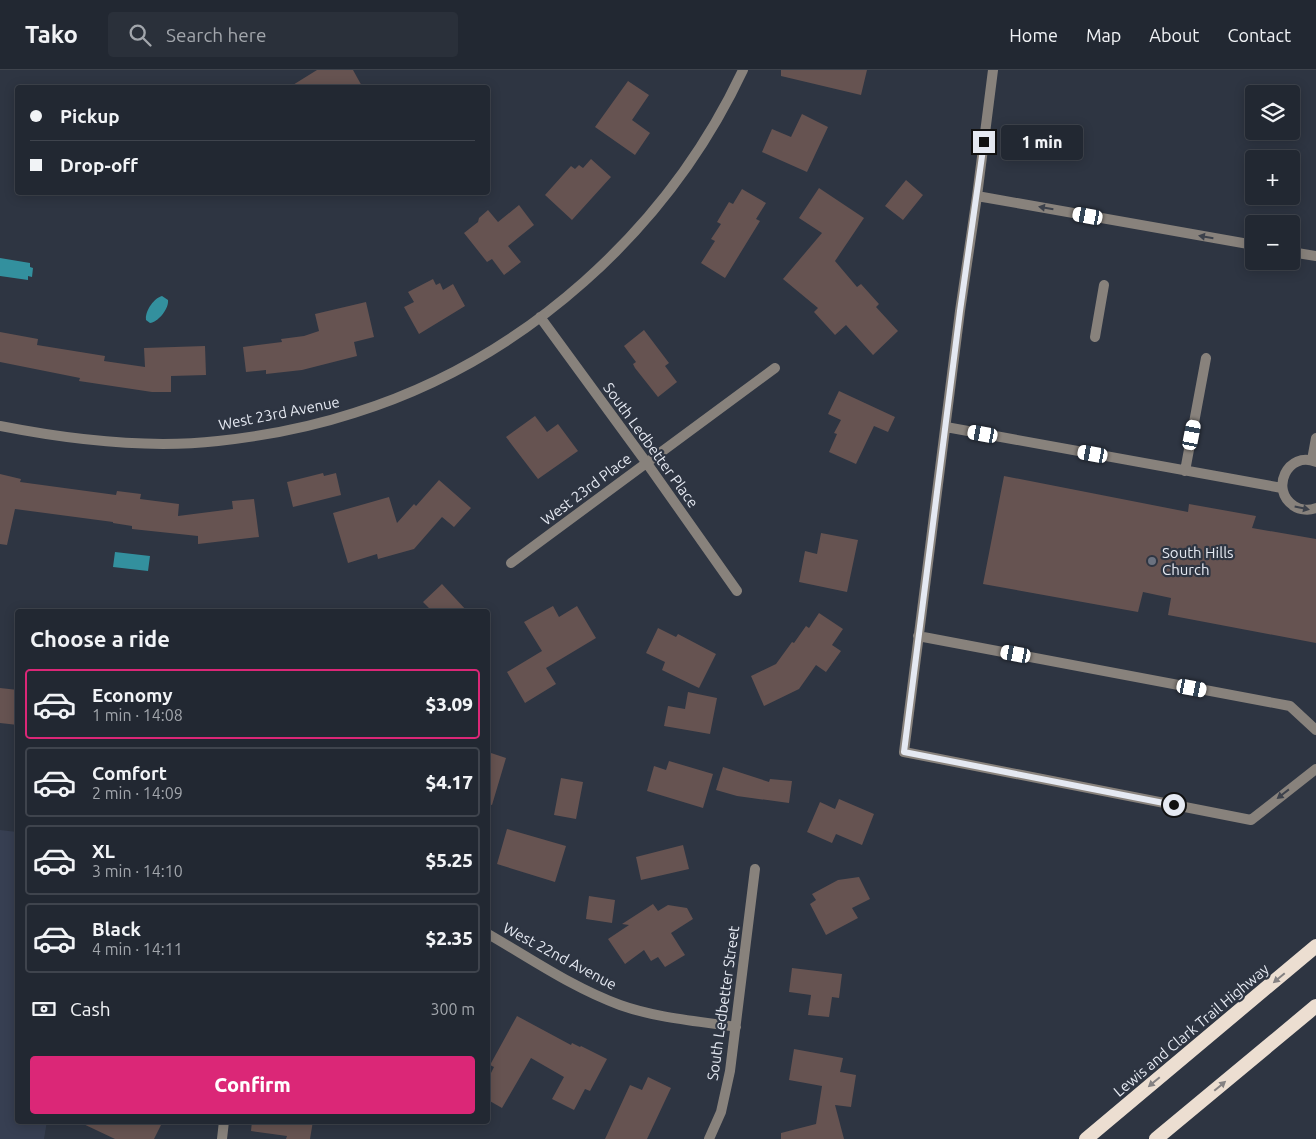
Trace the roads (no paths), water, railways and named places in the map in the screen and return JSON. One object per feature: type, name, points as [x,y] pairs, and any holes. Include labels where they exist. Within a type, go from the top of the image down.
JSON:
[{"type":"highway","name":"Lewis and Clark Trail Highway","points":[[1086,1139],[1316,946]]},
{"type":"highway","points":[[1156,1139],[1316,1006]]},
{"type":"street","points":[[540,317],[567,297],[595,272],[632,237],[659,205],[704,143],[724,109],[743,70]]},
{"type":"street","points":[[993,70],[978,196],[960,311],[904,752],[1251,820],[1316,769]]},
{"type":"street","points":[[978,196],[1245,243]]},
{"type":"street","points":[[1300,253],[1316,256]]},
{"type":"street","points":[[1095,337],[1104,285]]},
{"type":"street","name":"West 23rd Avenue","points":[[0,426],[43,434],[94,440],[174,443],[217,441],[290,429],[354,413],[432,382],[501,344],[540,317]]},
{"type":"street","name":"South Ledbetter Place","points":[[540,317],[737,590]]},
{"type":"street","points":[[1185,471],[1206,358]]},
{"type":"street","name":"West 23rd Place","points":[[511,563],[775,368]]},
{"type":"street","points":[[946,427],[1282,488]]},
{"type":"street","points":[[1316,438],[1314,461],[1304,460],[1289,466],[1282,480],[1284,496],[1296,507],[1304,510],[1316,508]]},
{"type":"street","points":[[918,636],[1290,706],[1316,730]]},
{"type":"street","name":"South Ledbetter Street","points":[[709,1139],[721,1112],[730,1071],[755,869]]},
{"type":"street","name":"West 22nd Avenue","points":[[490,935],[582,988],[619,1004],[648,1013],[736,1027]]},
{"type":"street","points":[[222,1139],[224,1124]]},
{"type":"water","points":[[0,258],[30,263],[30,267],[33,268],[32,277],[28,276],[28,280],[0,276]]},
{"type":"water","points":[[162,296],[168,300],[167,307],[159,318],[150,323],[146,320],[149,309],[156,299]]},
{"type":"water","points":[[115,552],[150,556],[148,571],[113,567]]},
{"type":"place","name":"South Hills Church","points":[[1152,561]]}]
